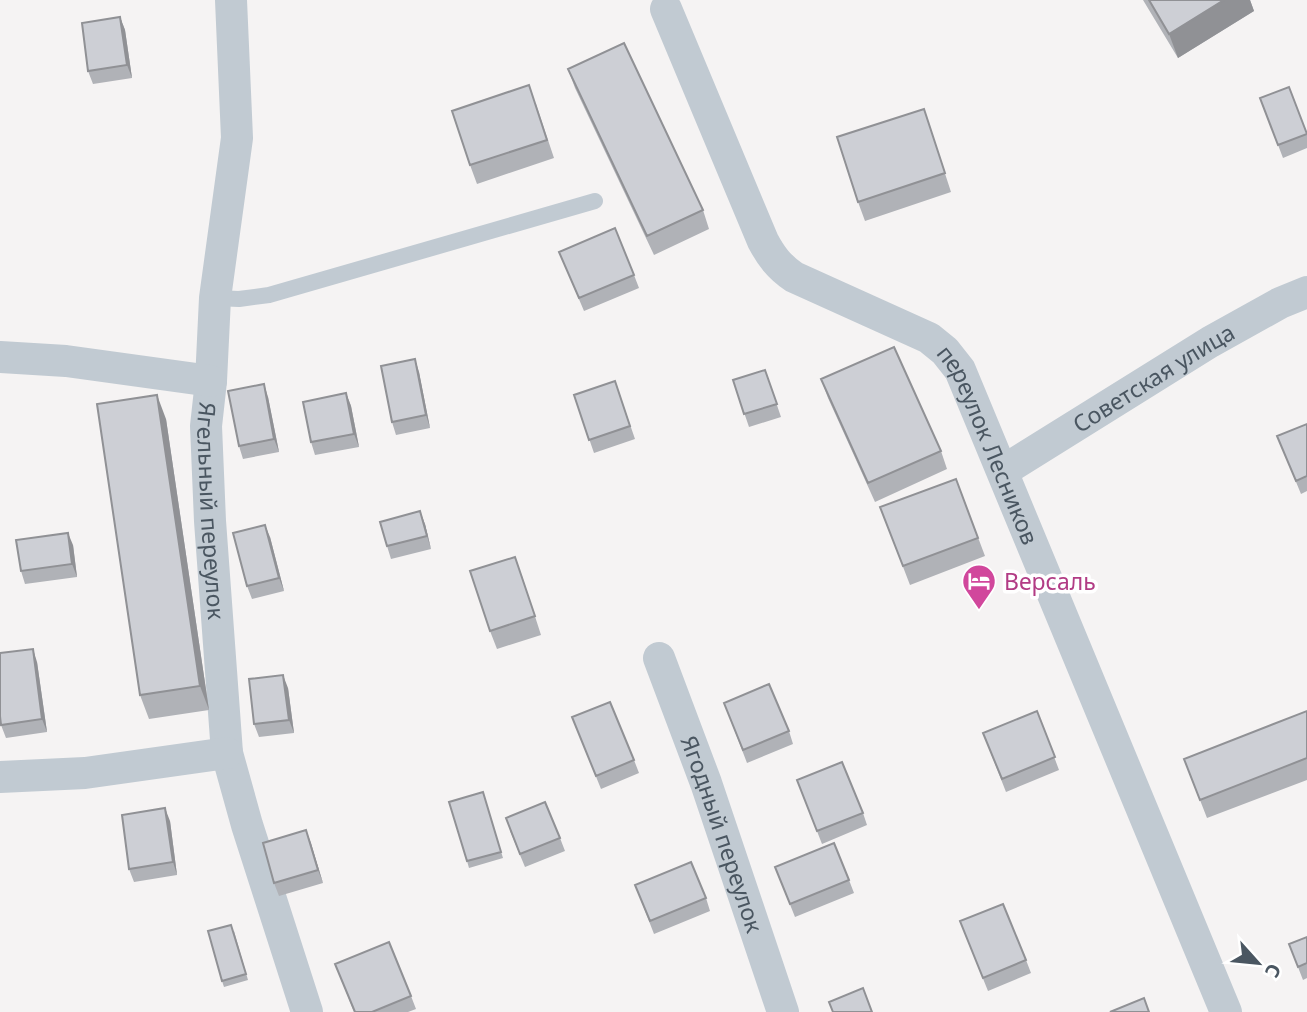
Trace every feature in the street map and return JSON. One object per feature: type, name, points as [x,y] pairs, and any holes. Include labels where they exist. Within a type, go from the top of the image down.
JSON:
[{"type":"street","name":"Ягельный переулок","points":[[231,0],[237,138],[215,298],[206,426],[227,753],[247,825],[307,1012]]},
{"type":"street","name":"переулок Лесников","points":[[666,9],[763,241],[782,269],[794,277],[929,338],[945,351],[960,370],[1226,1012]]},
{"type":"street","name":"Советская улица","points":[[1003,471],[1210,342],[1280,303],[1307,292]]},
{"type":"street","points":[[0,357],[66,361],[211,381]]},
{"type":"street","name":"Ягодный переулок","points":[[659,659],[706,783],[783,1012]]},
{"type":"street","points":[[0,778],[85,773],[227,753]]},
{"type":"lane","points":[[215,298],[239,299],[269,295],[595,201]]},
{"type":"building","points":[[1149,0],[1224,0],[1169,34]]},
{"type":"building","points":[[120,17],[127,65],[88,71],[82,23]]},
{"type":"building","points":[[624,43],[703,210],[647,236],[568,69]]},
{"type":"building","points":[[529,85],[547,140],[470,165],[452,111]]},
{"type":"building","points":[[1289,87],[1307,134],[1278,145],[1260,98]]},
{"type":"building","points":[[924,109],[945,173],[858,202],[837,137]]},
{"type":"building","points":[[615,228],[634,275],[579,298],[559,252]]},
{"type":"building","points":[[894,347],[941,451],[868,483],[821,379]]},
{"type":"building","points":[[415,359],[426,415],[392,422],[381,366]]},
{"type":"building","points":[[765,370],[777,404],[744,414],[733,380]]},
{"type":"building","points":[[615,381],[630,426],[589,440],[574,395]]},
{"type":"building","points":[[264,384],[274,439],[239,446],[228,391]]},
{"type":"building","points":[[346,393],[354,434],[311,442],[303,402]]},
{"type":"building","points":[[157,395],[200,686],[140,695],[97,404]]},
{"type":"building","points":[[1307,424],[1307,476],[1296,481],[1277,436]]},
{"type":"building","points":[[956,479],[978,538],[903,566],[880,507]]},
{"type":"building","points":[[420,511],[427,536],[387,546],[380,522]]},
{"type":"building","points":[[265,525],[279,578],[247,586],[233,533]]},
{"type":"building","points":[[68,533],[72,564],[21,571],[16,540]]},
{"type":"building","points":[[515,557],[535,616],[490,631],[470,571]]},
{"type":"building","points":[[33,649],[42,719],[1,725],[0,653]]},
{"type":"building","points":[[283,675],[289,720],[254,724],[249,679]]},
{"type":"building","points":[[769,684],[789,731],[743,750],[724,703]]},
{"type":"building","points":[[610,702],[634,760],[596,776],[572,717]]},
{"type":"building","points":[[1037,711],[1055,757],[1002,779],[983,733]]},
{"type":"building","points":[[1307,711],[1307,758],[1200,800],[1184,759]]},
{"type":"building","points":[[842,762],[863,813],[817,831],[797,780]]},
{"type":"building","points":[[483,792],[501,852],[467,861],[449,802]]},
{"type":"building","points":[[545,802],[560,838],[520,854],[506,818]]},
{"type":"building","points":[[165,808],[173,862],[129,869],[122,815]]},
{"type":"building","points":[[306,830],[318,870],[274,883],[263,843]]},
{"type":"building","points":[[834,843],[849,880],[790,904],[775,867]]},
{"type":"building","points":[[691,862],[706,898],[650,921],[635,885]]},
{"type":"building","points":[[1003,904],[1026,960],[983,978],[960,921]]},
{"type":"building","points":[[231,925],[246,974],[222,981],[208,931]]},
{"type":"building","points":[[1307,937],[1307,963],[1298,967],[1289,944]]},
{"type":"building","points":[[389,942],[411,996],[372,1012],[355,1012],[335,964]]},
{"type":"building","points":[[863,988],[872,1012],[833,1012],[829,1002]]},
{"type":"building","points":[[1144,998],[1149,1012],[1110,1012]]},
{"type":"place","name":"Версаль","points":[[979,611]]}]
